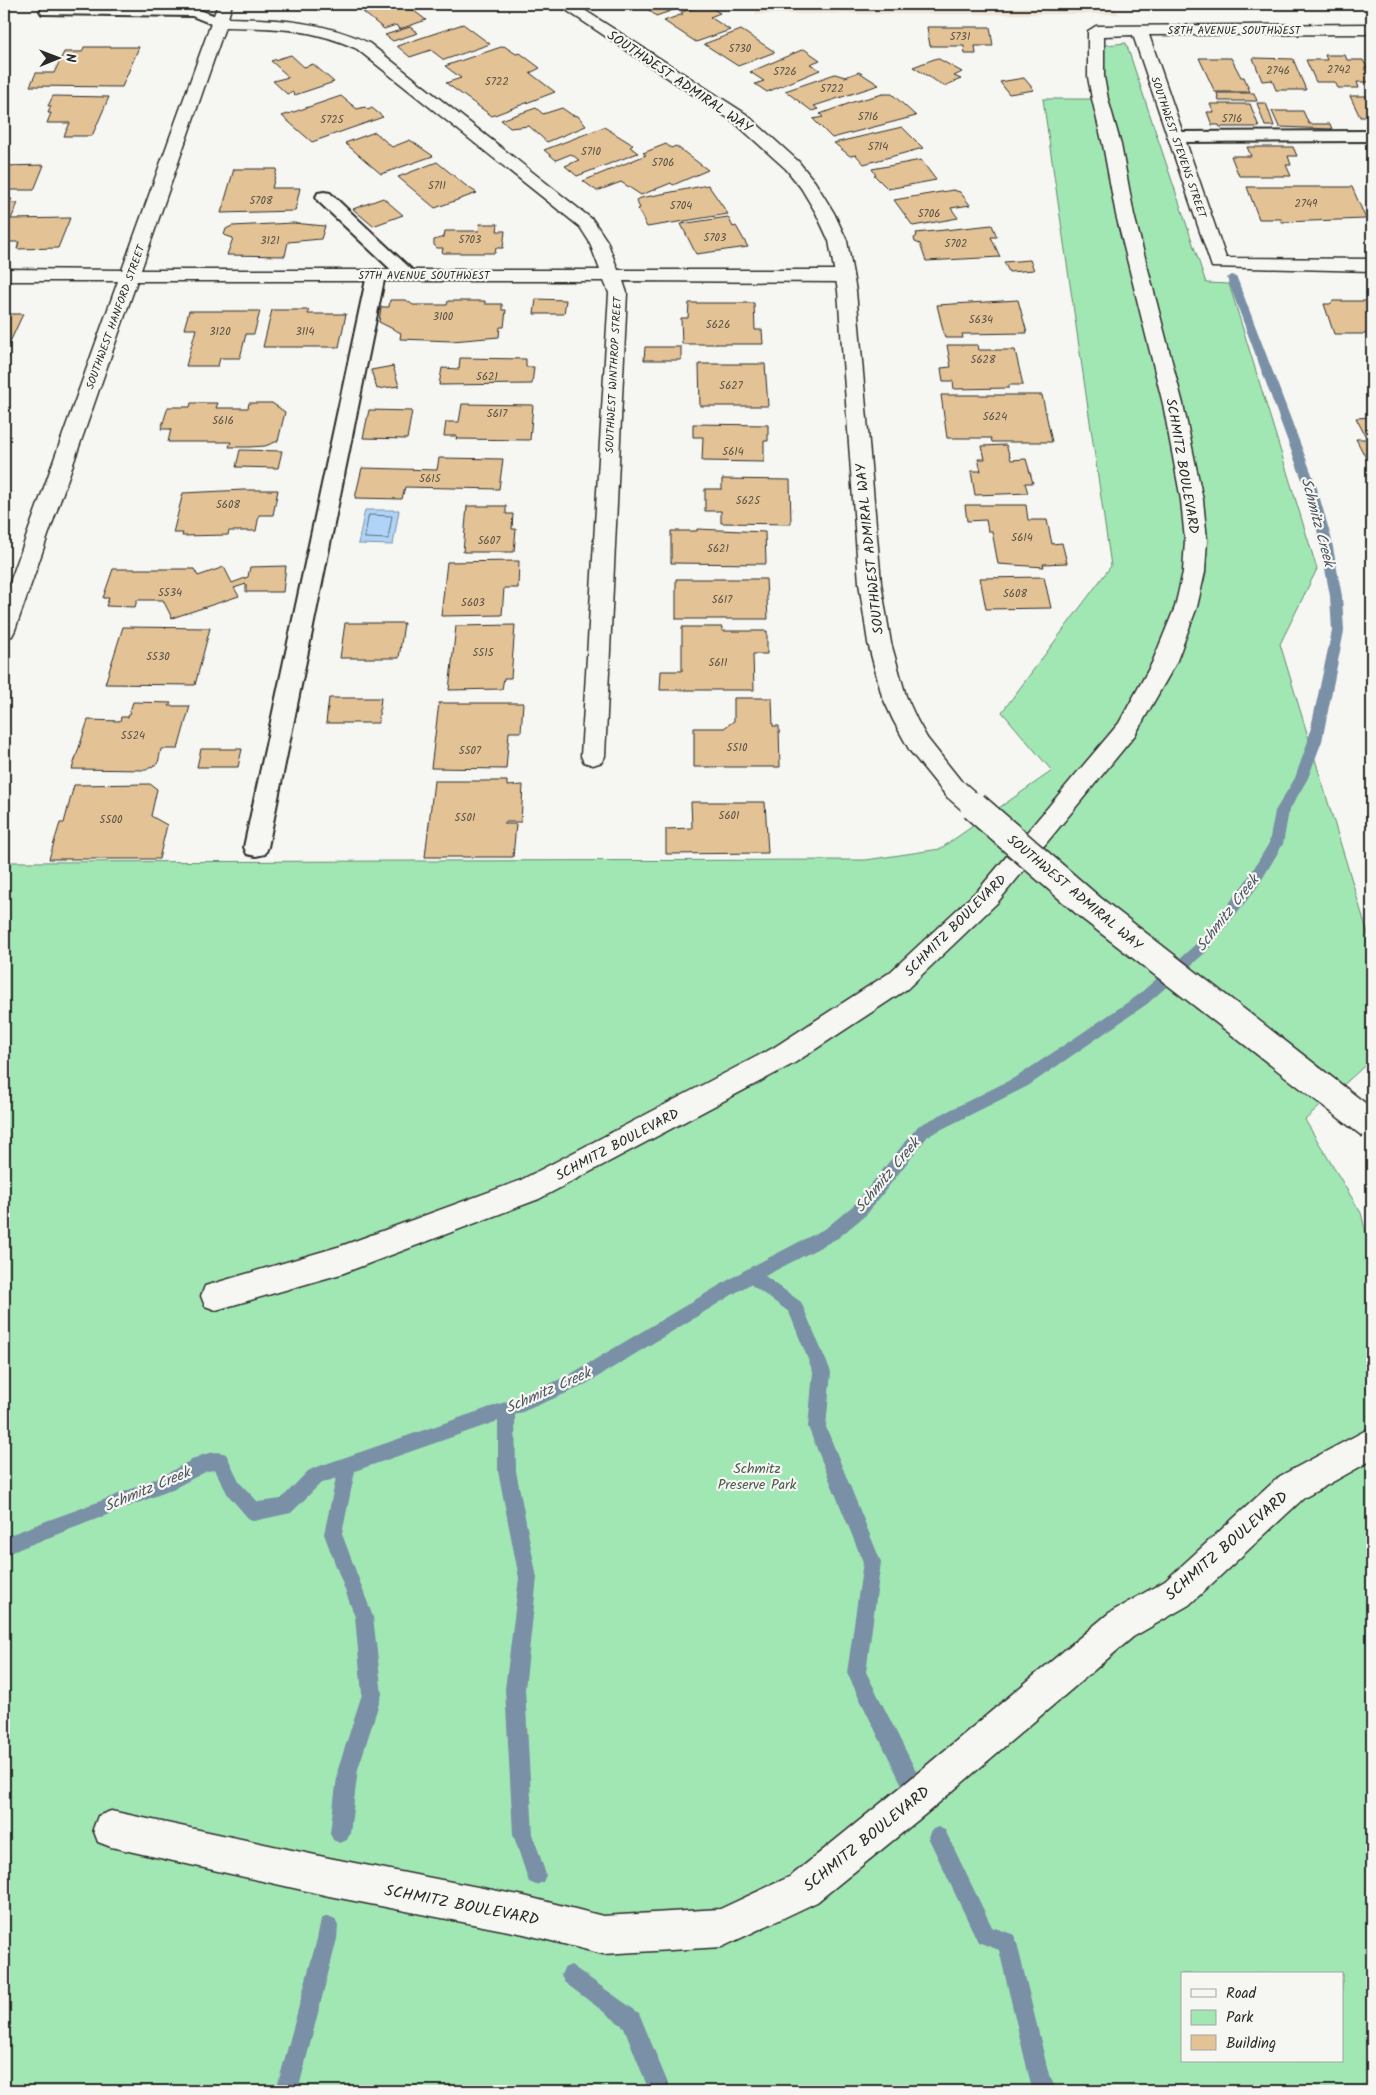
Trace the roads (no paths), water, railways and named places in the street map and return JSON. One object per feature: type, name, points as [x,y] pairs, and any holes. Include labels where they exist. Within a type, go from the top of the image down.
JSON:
[{"type":"street","name":"SOUTHWEST HANFORD STREET","points":[[4,630],[9,601],[130,275],[225,4]]},
{"type":"street","name":"SOUTHWEST ADMIRAL WAY","points":[[565,4],[740,118],[792,165],[809,186],[826,213],[838,241],[844,276],[875,623],[892,694],[904,720],[936,770],[957,791],[1092,908],[1372,1126]]},
{"type":"street","name":"SOUTHWEST WINTHROP STREET","points":[[219,22],[292,24],[317,27],[342,35],[363,46],[587,224],[598,241],[618,293],[593,756]]},
{"type":"street","name":"58TH AVENUE SOUTHWEST","points":[[1096,32],[1139,30],[1372,29]]},
{"type":"street","name":"SOUTHWEST STEVENS STREET","points":[[1139,30],[1219,263],[1371,266]]},
{"type":"street","name":"SCHMITZ BOULEVARD","points":[[216,1296],[341,1260],[529,1190],[783,1056],[898,981],[981,903],[1073,796],[1127,729],[1164,663],[1186,607],[1194,572],[1196,540],[1192,500],[1173,404],[1125,215],[1112,145],[1100,99],[1096,77],[1096,32]]},
{"type":"street","name":"57TH AVENUE SOUTHWEST","points":[[4,275],[844,276]]},
{"type":"street","name":"SCHMITZ BOULEVARD","points":[[111,1829],[329,1877],[524,1915],[603,1935],[722,1928],[804,1889],[916,1799],[1121,1625],[1177,1593],[1292,1488],[1372,1443]]},
{"type":"lane","points":[[46,10],[194,12],[219,22]]},
{"type":"lane","points":[[1176,137],[1372,136]]},
{"type":"lane","points":[[324,198],[407,275]]},
{"type":"lane","points":[[256,847],[376,275]]},
{"type":"water","points":[[365,510],[399,510],[393,545],[358,544]]},
{"type":"waterway","name":"Schmitz Creek","points":[[751,1275],[832,1233],[861,1209],[923,1131],[1023,1081],[1142,1000],[1201,948],[1253,882],[1276,844],[1282,811],[1301,778],[1315,741],[1329,666],[1338,631],[1336,596],[1325,537],[1310,485],[1232,278]]},
{"type":"waterway","name":"Schmitz Creek","points":[[348,1465],[531,1401],[575,1381],[751,1275]]},
{"type":"waterway","points":[[751,1275],[795,1307],[822,1372],[817,1427],[872,1562],[856,1673],[912,1784]]},
{"type":"waterway","points":[[506,1410],[507,1471],[528,1578],[515,1689],[523,1834],[536,1875]]},
{"type":"waterway","name":"Schmitz Creek","points":[[4,1546],[171,1481],[205,1463],[220,1460],[234,1489],[254,1512],[285,1507],[314,1477],[348,1465]]},
{"type":"waterway","points":[[340,1833],[348,1769],[372,1694],[364,1617],[333,1534],[348,1465]]},
{"type":"waterway","points":[[938,1837],[985,1935],[1008,1942],[1039,2077],[1046,2091]]},
{"type":"waterway","points":[[287,2091],[327,1939],[328,1926]]},
{"type":"waterway","points":[[571,1975],[632,2020],[660,2091]]},
{"type":"park label","name":"Schmitz Preserve Park","points":[[757,1476]]}]
